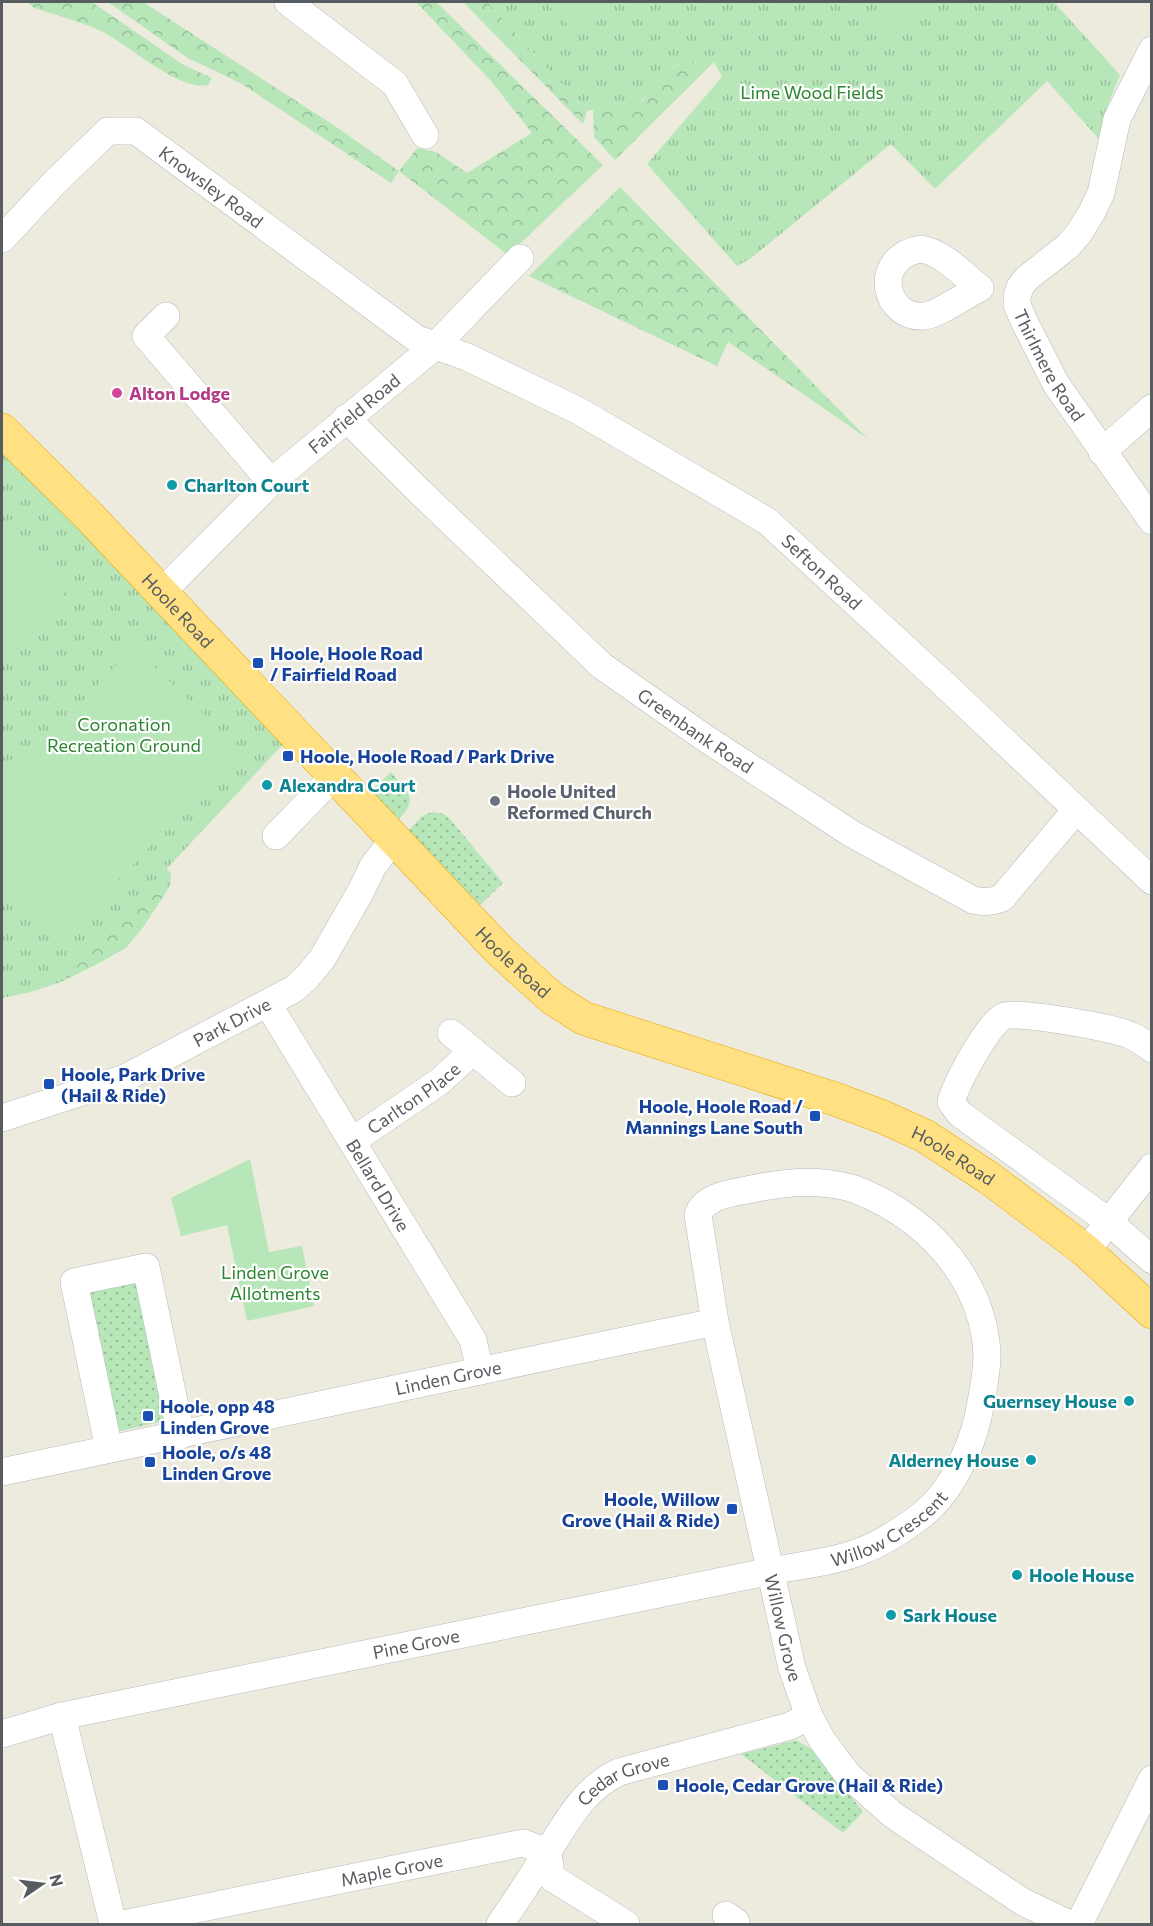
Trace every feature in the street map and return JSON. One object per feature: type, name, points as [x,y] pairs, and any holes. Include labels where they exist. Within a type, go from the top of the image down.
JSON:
[{"type":"highway","name":"Hoole Road","points":[[2,430],[89,516],[500,951],[566,1009],[603,1026],[835,1099],[925,1136],[988,1178],[1086,1251],[1152,1311]]},
{"type":"street","points":[[288,2],[394,84],[425,135]]},
{"type":"street","name":"Thirlmere Road","points":[[1152,50],[1117,119],[1101,193],[1092,212],[1068,246],[1026,279],[1017,297],[1017,305],[1025,323],[1056,384],[1152,521]]},
{"type":"street","name":"Knowsley Road","points":[[2,239],[108,130],[136,131],[417,339],[435,346]]},
{"type":"street","name":"Fairfield Road","points":[[161,594],[272,482],[435,346],[520,258]]},
{"type":"street","points":[[980,288],[1020,287]]},
{"type":"street","points":[[166,316],[146,336],[272,482]]},
{"type":"street","name":"Sefton Road","points":[[435,346],[467,357],[579,411],[767,521],[1152,881]]},
{"type":"street","points":[[1102,452],[1152,408]]},
{"type":"street","name":"Greenbank Road","points":[[346,418],[602,666],[702,736],[852,834],[973,900],[982,902],[1002,898],[1076,810]]},
{"type":"street","points":[[276,836],[335,775]]},
{"type":"street","name":"Park Drive","points":[[2,1118],[125,1078],[294,989],[315,968],[339,931],[373,866],[394,839]]},
{"type":"street","name":"Bellard Drive","points":[[268,1004],[473,1340],[480,1370]]},
{"type":"street","name":"Hoole Road","points":[[1152,1048],[1131,1035],[1110,1030],[1023,1015],[1005,1016],[992,1025],[955,1089],[951,1102],[960,1114],[1108,1221],[1152,1260]]},
{"type":"street","name":"Carlton Place","points":[[451,1033],[512,1083]]},
{"type":"street","name":"Carlton Place","points":[[352,1141],[439,1082],[473,1051]]},
{"type":"street","points":[[1086,1251],[1152,1167]]},
{"type":"street","name":"Willow Crescent","points":[[702,1205],[724,1196],[789,1182],[830,1184],[849,1187],[866,1194],[906,1215],[948,1253],[972,1295],[984,1333],[986,1368],[976,1423],[966,1453],[934,1504],[894,1534],[865,1550],[771,1571]]},
{"type":"street","name":"Willow Grove","points":[[702,1205],[698,1215],[698,1227],[715,1322],[792,1668],[809,1716],[822,1740],[848,1775],[893,1815],[1023,1902],[1069,1924]]},
{"type":"street","points":[[109,1449],[74,1282],[135,1269],[146,1267],[181,1435]]},
{"type":"street","name":"Linden Grove","points":[[2,1472],[181,1435],[317,1403],[715,1322]]},
{"type":"street","name":"Pine Grove","points":[[2,1734],[62,1716],[771,1571]]},
{"type":"street","points":[[62,1716],[113,1924]]},
{"type":"street","name":"Cedar Grove","points":[[500,1924],[571,1813],[585,1796],[605,1779],[619,1772],[790,1726],[809,1716]]},
{"type":"street","points":[[1079,1924],[1152,1779]]},
{"type":"street","name":"Maple Grove","points":[[123,1924],[516,1844],[523,1843],[548,1852]]},
{"type":"street","points":[[548,1852],[551,1876],[626,1924]]},
{"type":"green space","points":[[27,2],[92,2],[182,64],[212,78],[208,85],[196,85],[183,81],[154,66],[101,31],[34,8]]},
{"type":"green space","points":[[108,2],[143,2],[335,126],[399,171],[391,183],[242,84],[186,57]]},
{"type":"green space","points":[[416,2],[436,2],[603,165],[508,255],[399,171],[417,148],[436,152],[467,173],[532,133],[491,81]]},
{"type":"green space","points":[[463,2],[487,2],[587,111],[583,124]]},
{"type":"green space","name":"Lime Wood Fields","points":[[487,2],[1054,2],[1120,75],[1108,105],[1099,139],[1047,81],[935,189],[891,144],[750,259],[737,266],[647,164],[722,77],[714,62],[709,67],[695,62],[684,62],[674,67],[648,94],[629,108],[603,107],[587,111]]},
{"type":"green space","points":[[545,2],[604,2],[574,31]]},
{"type":"green space","points":[[876,2],[931,2],[902,29],[879,35]]},
{"type":"green space","points":[[686,61],[701,62],[709,67],[615,160],[594,137],[593,109],[607,106],[626,109],[643,100],[655,83],[670,69]]},
{"type":"green space","points":[[620,187],[868,439],[728,342],[717,366],[529,276]]},
{"type":"green space","name":"Coronation Recreation Ground","points":[[2,430],[286,741],[61,982],[2,998]]},
{"type":"green space","points":[[2,524],[69,588],[2,660]]},
{"type":"green space","points":[[133,647],[241,750],[58,944],[2,890],[2,786]]},
{"type":"green space","points":[[391,772],[406,790],[410,800],[399,819],[371,791]]},
{"type":"green space","points":[[432,812],[444,814],[450,819],[503,883],[478,907],[408,831],[422,816]]},
{"type":"green space","points":[[166,868],[171,874],[170,886],[144,926],[126,948],[61,982]]},
{"type":"green space","name":"Linden Grove Allotments","points":[[250,1159],[269,1252],[302,1246],[314,1306],[247,1321],[227,1225],[181,1236],[171,1198]]},
{"type":"green space","points":[[132,1281],[139,1287],[167,1418],[164,1421],[120,1431],[116,1430],[89,1295],[93,1289]]},
{"type":"green space","points":[[796,1740],[815,1751],[863,1812],[843,1833],[741,1754]]},
{"type":"place","name":"Alton Lodge","points":[[117,393]]},
{"type":"place","name":"Charlton Court","points":[[172,485]]},
{"type":"place","name":"Hoole, Hoole Road / Fairfield Road","points":[[258,663]]},
{"type":"place","name":"Hoole, Hoole Road / Park Drive","points":[[288,756]]},
{"type":"place","name":"Alexandra Court","points":[[267,785]]},
{"type":"place","name":"Hoole United Reformed Church","points":[[495,801]]},
{"type":"place","name":"Hoole, Park Drive (Hail & Ride)","points":[[49,1084]]},
{"type":"place","name":"Hoole, Hoole Road / Mannings Lane South","points":[[815,1116]]},
{"type":"place","name":"Guernsey House","points":[[1129,1401]]},
{"type":"place","name":"Hoole, opp 48 Linden Grove","points":[[148,1416]]},
{"type":"place","name":"Alderney House","points":[[1031,1460]]},
{"type":"place","name":"Hoole, o/s 48 Linden Grove","points":[[150,1462]]},
{"type":"place","name":"Hoole, Willow Grove (Hail & Ride)","points":[[732,1509]]},
{"type":"place","name":"Hoole House","points":[[1017,1575]]},
{"type":"place","name":"Sark House","points":[[891,1615]]},
{"type":"place","name":"Hoole, Cedar Grove (Hail & Ride)","points":[[663,1785]]}]
